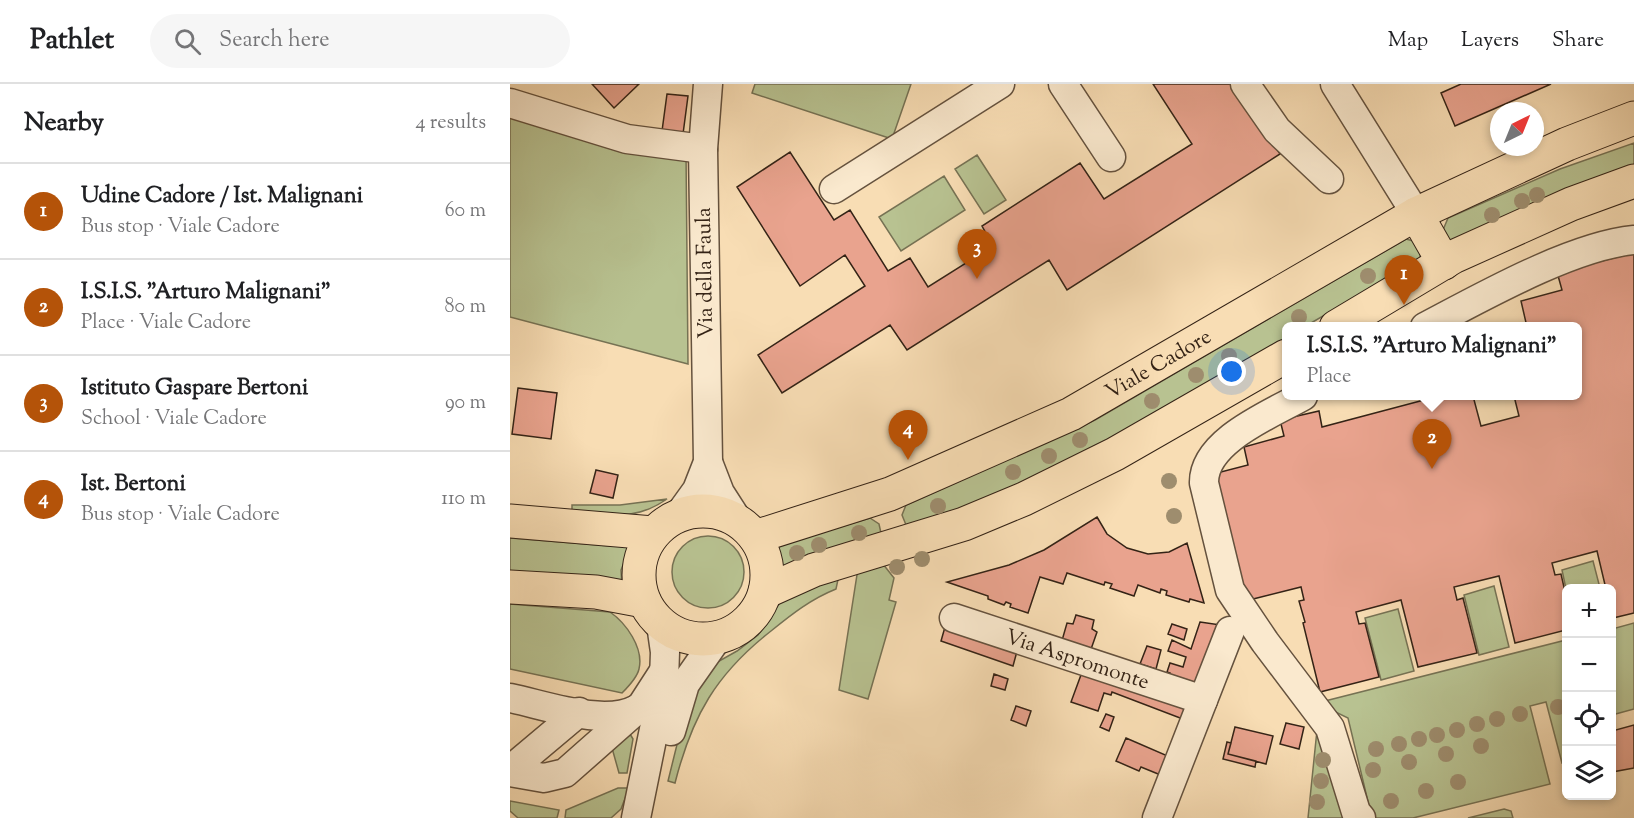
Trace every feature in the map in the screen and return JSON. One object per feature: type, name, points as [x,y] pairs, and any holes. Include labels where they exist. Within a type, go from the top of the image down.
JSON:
[{"type":"main road","name":"Viale Cadore","points":[[746,529],[883,497],[1071,414],[1416,214],[1567,144],[1634,118]]},
{"type":"main road","points":[[1344,322],[1444,263],[1571,204],[1634,181]]},
{"type":"main road","points":[[1416,214],[1444,263]]},
{"type":"main road","points":[[765,592],[814,570],[964,524],[1105,459],[1282,359]]},
{"type":"main road","points":[[883,497],[899,545]]},
{"type":"main road","points":[[510,521],[666,524],[707,510],[719,512],[746,529],[764,555],[767,573],[765,592],[758,608],[748,621],[734,631],[718,637],[698,639],[679,634],[652,612],[596,592],[510,587]]},
{"type":"main road","points":[[652,612],[639,584],[639,565],[644,547],[666,524]]},
{"type":"street","name":"Via della Faula","points":[[708,84],[703,149],[708,462],[720,493],[746,529]]},
{"type":"street","points":[[834,189],[1000,84]]},
{"type":"street","points":[[1063,84],[1111,157]]},
{"type":"street","points":[[1245,84],[1276,130],[1329,179]]},
{"type":"street","points":[[1335,84],[1383,178],[1416,214]]},
{"type":"street","points":[[510,103],[627,139],[703,149]]},
{"type":"street","points":[[1434,322],[1475,300],[1573,256],[1616,242],[1634,240]]},
{"type":"street","points":[[1296,400],[1240,431],[1217,451],[1208,460],[1204,471],[1204,483],[1230,590],[1248,619],[1330,728],[1352,801],[1361,818]]},
{"type":"street","name":"Via della Faula","points":[[666,524],[697,490],[708,462]]},
{"type":"street","points":[[636,818],[664,671],[665,652],[652,612]]},
{"type":"street","name":"Via Aspromonte","points":[[954,618],[1203,700]]},
{"type":"street","points":[[1157,818],[1230,631]]},
{"type":"street","points":[[653,818],[675,708],[685,684],[718,637]]},
{"type":"street","points":[[548,709],[517,773],[544,778],[565,773],[637,710],[664,671]]},
{"type":"street","points":[[510,745],[548,709],[621,716],[637,710]]},
{"type":"green space","points":[[755,84],[911,84],[892,139],[752,93]]},
{"type":"green space","points":[[510,109],[686,152],[688,364],[510,317]]},
{"type":"green space","points":[[1634,143],[1634,171],[1459,241],[1448,240],[1443,230],[1448,218],[1560,169]]},
{"type":"green space","points":[[977,155],[1006,200],[984,214],[955,169]]},
{"type":"green space","points":[[944,176],[965,210],[901,251],[879,217]]},
{"type":"green space","points":[[1406,239],[1417,242],[1422,250],[1419,260],[1313,322],[1282,322],[1282,340],[1108,444],[960,514],[906,525],[902,515],[906,505],[1095,420]]},
{"type":"green space","points":[[667,499],[644,511],[632,514],[610,515],[572,511],[572,505],[620,505]]},
{"type":"green space","points":[[870,518],[879,524],[881,533],[783,570],[776,546]]},
{"type":"green space","points":[[708,536],[728,542],[738,552],[744,572],[738,592],[728,602],[708,608],[688,602],[678,592],[672,572],[678,552],[688,542]]},
{"type":"green space","points":[[510,538],[611,546],[631,545],[621,570],[622,586],[510,576]]},
{"type":"green space","points":[[879,559],[894,578],[889,600],[896,602],[868,699],[839,690],[859,562]]},
{"type":"green space","points":[[1593,561],[1599,584],[1565,584],[1562,570]]},
{"type":"green space","points":[[840,570],[836,589],[794,613],[752,647],[721,680],[698,717],[689,737],[675,783],[668,781],[686,708],[712,665],[737,651],[758,635],[781,601]]},
{"type":"green space","points":[[1494,586],[1509,647],[1479,655],[1464,595]]},
{"type":"green space","points":[[510,604],[610,612],[628,629],[636,645],[640,661],[636,676],[622,693],[510,669]]},
{"type":"green space","points":[[1398,609],[1414,671],[1381,680],[1365,618]]},
{"type":"green space","points":[[1634,623],[1634,709],[1616,714],[1616,638],[1616,628]]},
{"type":"green space","points":[[1562,641],[1562,763],[1546,702],[1530,706],[1550,784],[1413,818],[1375,818],[1370,810],[1348,718],[1317,703]]},
{"type":"green space","points":[[1317,730],[1351,818],[1308,818]]},
{"type":"green space","points":[[630,734],[633,739],[627,773],[619,773],[612,748]]},
{"type":"green space","points":[[618,788],[629,788],[621,809],[611,818],[565,818],[566,810]]},
{"type":"green space","points":[[510,801],[559,810],[557,818],[518,818],[510,811]]},
{"type":"green space","points":[[1504,809],[1511,811],[1513,818],[1468,818]]},
{"type":"building","points":[[592,84],[639,84],[614,108]]},
{"type":"building","points":[[1153,84],[1236,84],[1280,154],[1067,290],[1049,260],[907,350],[890,325],[782,393],[758,355],[865,286],[845,255],[800,286],[737,187],[790,152],[834,220],[850,210],[888,271],[910,258],[928,287],[993,246],[982,226],[1080,163],[1104,199],[1192,144]]},
{"type":"building","points":[[1461,84],[1551,84],[1510,102],[1490,102],[1490,111],[1455,126],[1441,93]]},
{"type":"building","points":[[667,94],[688,96],[683,134],[662,131]]},
{"type":"building","points":[[1634,253],[1634,613],[1616,617],[1616,584],[1605,584],[1597,551],[1552,563],[1555,575],[1561,574],[1563,584],[1562,631],[1515,643],[1499,576],[1454,587],[1457,600],[1463,598],[1477,653],[1418,667],[1401,600],[1356,612],[1359,624],[1365,623],[1379,677],[1320,692],[1299,601],[1304,600],[1301,587],[1245,601],[1213,474],[1248,465],[1244,447],[1284,436],[1280,420],[1319,411],[1322,427],[1424,400],[1474,400],[1481,426],[1519,416],[1515,400],[1582,400],[1582,322],[1526,322],[1521,301],[1562,290],[1557,272]]},
{"type":"building","points":[[518,388],[557,393],[551,439],[512,434]]},
{"type":"building","points":[[596,470],[618,475],[613,498],[590,493]]},
{"type":"building","points":[[1097,517],[1107,534],[1127,548],[1148,554],[1169,552],[1187,543],[1204,603],[1190,599],[1189,602],[1166,595],[1167,591],[1161,589],[1160,593],[1138,585],[1134,596],[1110,588],[1112,584],[1105,582],[1104,585],[1067,573],[1063,584],[1040,577],[1028,613],[1010,607],[1011,604],[1006,602],[1004,605],[988,599],[988,596],[947,582],[1009,565],[1044,550]]},
{"type":"building","points":[[1076,615],[1094,620],[1092,629],[1097,632],[1090,652],[1061,644],[1067,623],[1073,624]]},
{"type":"building","points":[[947,620],[1019,644],[1013,666],[941,641]]},
{"type":"building","points":[[1200,622],[1221,625],[1199,695],[1167,684],[1170,673],[1167,672],[1170,663],[1183,667],[1186,657],[1168,651],[1172,640],[1191,649]]},
{"type":"building","points":[[1172,624],[1187,629],[1184,640],[1168,634]]},
{"type":"building","points":[[1147,646],[1161,650],[1156,669],[1140,664]]},
{"type":"building","points":[[1085,664],[1195,700],[1188,721],[1112,692],[1111,695],[1104,693],[1098,711],[1071,702]]},
{"type":"building","points":[[994,674],[1008,679],[1005,690],[991,686]]},
{"type":"building","points":[[1016,706],[1031,711],[1026,726],[1011,720]]},
{"type":"building","points":[[1106,714],[1114,717],[1109,731],[1100,727]]},
{"type":"building","points":[[1286,723],[1304,727],[1299,749],[1280,744]]},
{"type":"building","points":[[1634,725],[1634,768],[1616,771],[1616,730]]},
{"type":"building","points":[[1235,727],[1273,736],[1266,764],[1228,754]]},
{"type":"building","points":[[1126,738],[1177,760],[1168,778],[1141,767],[1139,771],[1116,761]]},
{"type":"building","points":[[1227,742],[1231,743],[1228,754],[1256,761],[1255,767],[1223,759]]},
{"type":"place","name":"Istituto Gaspare Bertoni","points":[[977,279]]},
{"type":"place","name":"Udine Cadore / Ist. Malignani","points":[[1404,305]]},
{"type":"place","name":"Ist. Bertoni","points":[[908,460]]},
{"type":"place","name":"I.S.I.S. \"Arturo Malignani\"","points":[[1432,469]]}]
